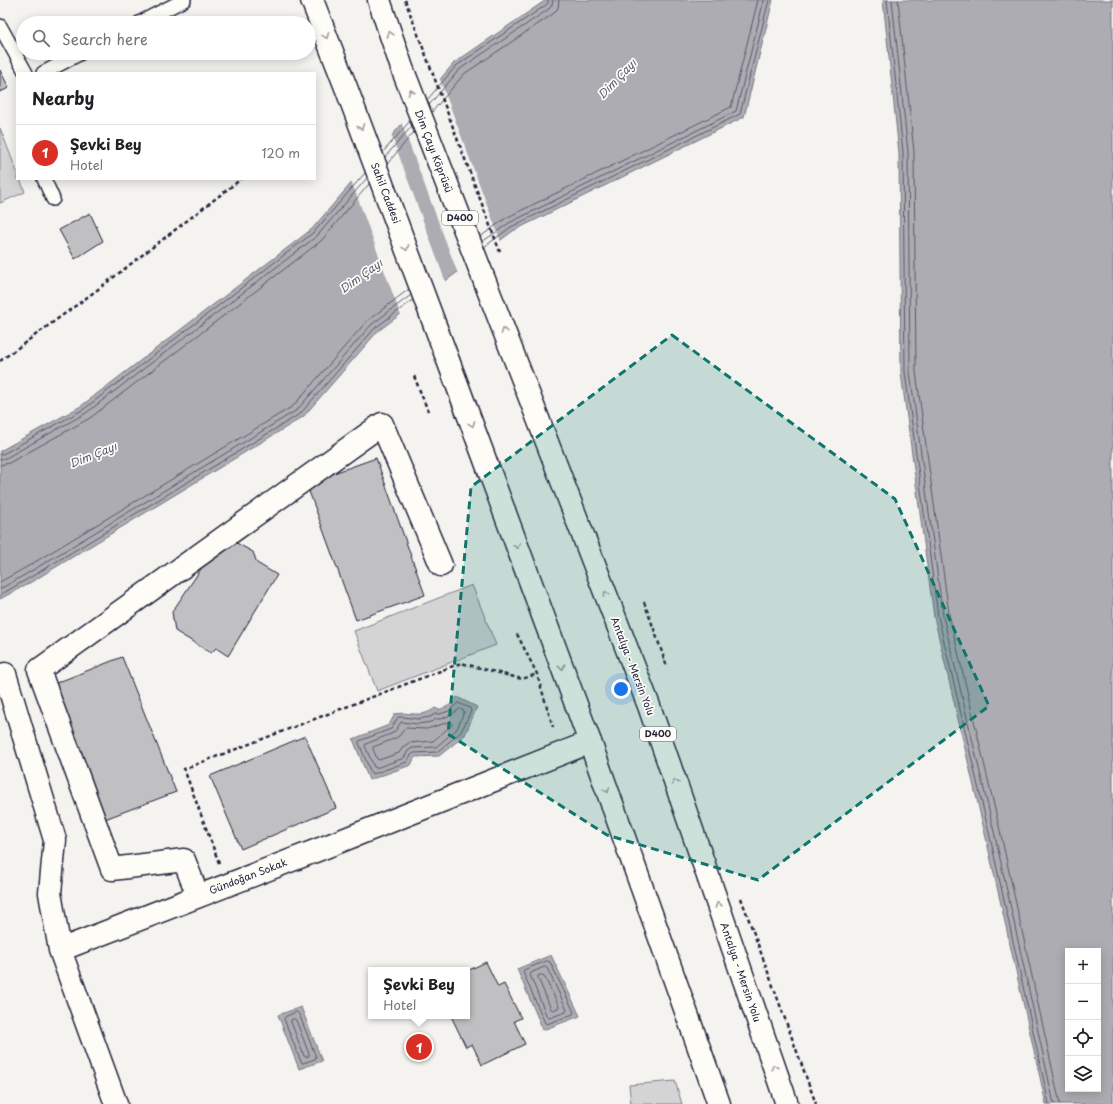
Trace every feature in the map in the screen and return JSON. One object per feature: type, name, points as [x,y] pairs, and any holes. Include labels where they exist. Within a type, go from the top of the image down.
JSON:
[{"type":"main road","name":"Sahil Caddesi","points":[[312,0],[590,742]]},
{"type":"main road","name":"Dim Çayı Köprüsü","points":[[379,0],[402,68],[518,367]]},
{"type":"main road","name":"Antalya - Mersin Yolu","points":[[518,367],[649,706],[787,1104]]},
{"type":"main road","points":[[198,896],[184,860],[112,869],[39,670],[382,424],[441,565]]},
{"type":"main road","points":[[5,674],[55,840],[50,893],[60,950],[116,1104]]},
{"type":"main road","name":"Gündoğan Sokak","points":[[60,950],[590,742]]},
{"type":"main road","points":[[590,742],[719,1104]]},
{"type":"lane","points":[[153,16],[184,0]]},
{"type":"lane","points":[[0,26],[16,55]]},
{"type":"lane","points":[[19,60],[25,72]]},
{"type":"lane","points":[[44,72],[67,60]]},
{"type":"lane","points":[[44,180],[53,199]]},
{"type":"path","points":[[405,0],[501,257]]},
{"type":"path","points":[[0,361],[97,290],[240,180]]},
{"type":"path","points":[[414,376],[428,411]]},
{"type":"path","points":[[644,602],[667,667]]},
{"type":"path","points":[[517,634],[537,674],[553,727]]},
{"type":"path","points":[[228,884],[184,769],[461,663],[522,679],[537,674]]},
{"type":"highlighted area","points":[[672,335],[895,499],[989,706],[758,880],[607,835],[448,734],[471,487]]},
{"type":"shaded area","points":[[0,128],[16,169],[16,180],[20,180],[25,192],[0,203]]},
{"type":"shaded area","points":[[472,585],[496,645],[377,691],[354,631]]},
{"type":"shaded area","points":[[675,1081],[682,1104],[631,1104],[629,1085]]},
{"type":"water","name":"Dim Çayı","points":[[546,0],[773,0],[744,117],[513,231],[378,331],[303,417],[33,581],[0,599],[0,451],[81,406],[312,229],[454,63]]},
{"type":"water","points":[[883,0],[1113,0],[1113,1104],[1046,1104],[934,617],[901,373],[899,153]]},
{"type":"water","points":[[457,697],[477,707],[465,735],[439,756],[415,757],[411,765],[369,780],[353,739],[389,725],[395,714],[420,714],[435,708],[439,710],[449,705]]},
{"type":"water","points":[[551,955],[580,1016],[543,1030],[517,969]]},
{"type":"water","points":[[301,1007],[322,1061],[299,1069],[278,1015]]},
{"type":"pier","points":[[439,77],[501,242],[458,274],[401,122]]},
{"type":"pier","points":[[391,134],[446,283],[401,316],[351,180]]},
{"type":"building","points":[[0,70],[9,88],[0,92]]},
{"type":"building","points":[[90,213],[103,241],[75,259],[59,230]]},
{"type":"building","points":[[376,458],[425,595],[356,620],[306,483]]},
{"type":"building","points":[[231,540],[253,552],[257,563],[277,575],[228,656],[216,648],[211,653],[175,631],[172,612],[215,548]]},
{"type":"building","points":[[122,657],[176,792],[105,819],[51,685]]},
{"type":"building","points":[[305,736],[336,808],[241,849],[210,776]]},
{"type":"building","points":[[486,962],[498,987],[504,984],[521,1018],[514,1021],[525,1044],[482,1065],[472,1044],[466,1047],[452,1019],[470,1019],[470,970]]},
{"type":"place","name":"Şevki Bey","points":[[419,1047]]}]
